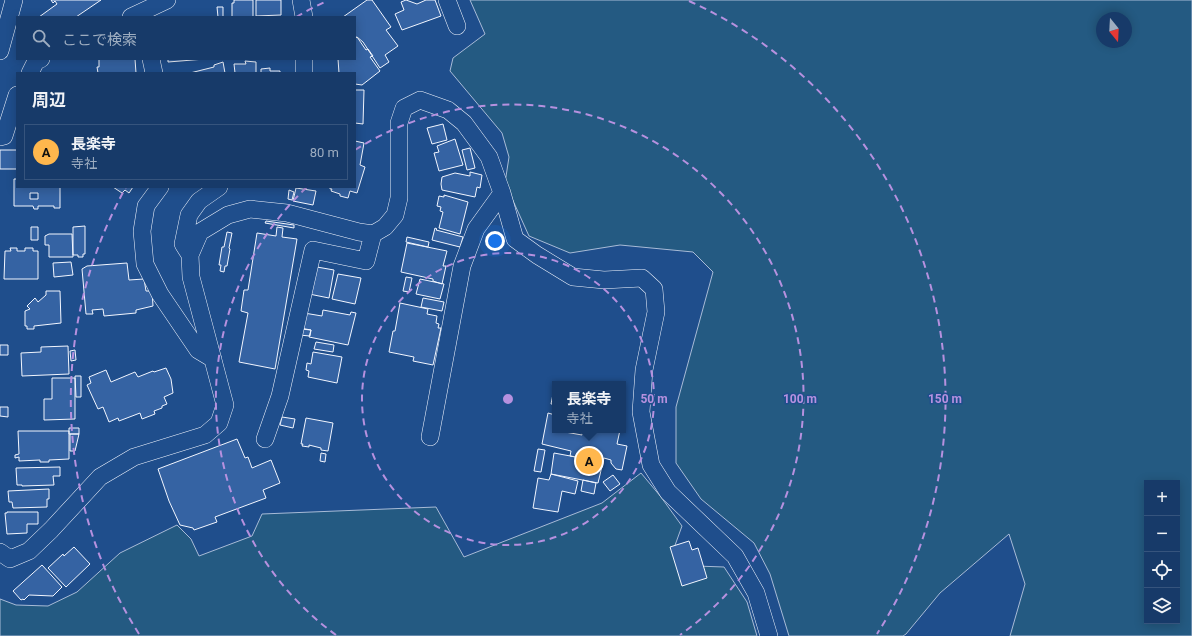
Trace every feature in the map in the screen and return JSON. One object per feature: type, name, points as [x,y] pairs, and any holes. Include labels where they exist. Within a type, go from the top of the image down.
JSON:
[{"type":"street","points":[[0,51],[14,0]]},
{"type":"street","points":[[140,15],[167,0]]},
{"type":"street","points":[[301,0],[304,16]]},
{"type":"street","points":[[447,0],[457,26]]},
{"type":"street","points":[[30,72],[36,61],[38,60]]},
{"type":"street","points":[[151,60],[154,72]]},
{"type":"street","points":[[304,60],[304,72]]},
{"type":"street","points":[[0,137],[4,136],[16,98]]},
{"type":"street","points":[[0,552],[10,559],[29,551],[51,530],[100,477],[134,457],[205,435],[219,423],[226,405],[191,277],[190,255],[200,232],[228,215],[250,210],[287,213],[359,232],[373,234],[385,227],[395,215],[399,198],[399,123],[404,108],[420,100],[448,110],[464,124],[489,157],[502,193],[515,238],[537,255],[573,277],[604,280],[642,278],[654,289],[656,312],[644,370],[641,412],[650,465],[668,492],[735,556],[756,593],[769,636]]},
{"type":"street","points":[[159,188],[146,206],[142,231],[145,264],[160,294],[198,350],[213,359]]},
{"type":"street","points":[[190,255],[183,244],[189,215],[198,201],[218,188]]},
{"type":"street","points":[[430,437],[462,266],[476,229],[502,193]]},
{"type":"street","points":[[265,439],[280,396],[313,250],[366,261],[373,234]]},
{"type":"shaded area","points":[[470,0],[1192,0],[1192,636],[1010,636],[1025,584],[1009,534],[940,593],[903,636],[789,636],[770,574],[754,543],[701,499],[676,463],[676,407],[713,272],[693,252],[620,245],[570,253],[529,236],[505,183],[509,157],[502,133],[450,71],[453,58],[485,34]]},
{"type":"shaded area","points":[[641,473],[682,526],[674,548],[696,566],[724,567],[747,602],[757,636],[0,636],[0,599],[16,605],[48,606],[77,592],[120,553],[177,525],[191,539],[199,556],[252,536],[262,514],[436,507],[464,557],[602,503]]},
{"type":"building","points":[[51,0],[101,0],[77,16],[40,16],[57,4],[55,1],[53,3]]},
{"type":"building","points":[[234,0],[253,0],[253,16],[232,16],[232,3],[234,3]]},
{"type":"building","points":[[256,0],[281,0],[281,15],[256,16]]},
{"type":"building","points":[[367,0],[372,0],[391,27],[386,30],[398,46],[385,55],[389,62],[380,68],[363,42],[356,38],[356,16],[344,16]]},
{"type":"building","points":[[406,0],[417,4],[426,0],[435,0],[441,16],[402,30],[395,14],[404,10],[401,2]]},
{"type":"building","points":[[217,7],[223,7],[223,16],[218,16]]},
{"type":"building","points":[[356,38],[366,50],[368,49],[373,56],[370,57],[380,71],[362,85],[356,84],[356,72],[339,72],[338,60],[356,60]]},
{"type":"building","points":[[99,60],[135,60],[136,72],[98,72],[97,67],[99,67]]},
{"type":"building","points":[[168,60],[193,60],[168,62]]},
{"type":"building","points":[[245,61],[256,62],[256,72],[235,72],[234,64],[246,64]]},
{"type":"building","points":[[223,62],[225,72],[194,72],[214,67],[214,65]]},
{"type":"building","points":[[270,68],[270,71],[280,72],[261,72],[261,69]]},
{"type":"building","points":[[356,90],[364,90],[363,124],[356,123]]},
{"type":"building","points":[[443,124],[447,140],[432,144],[427,128]]},
{"type":"building","points":[[455,139],[463,165],[439,171],[434,153],[439,152],[437,146]]},
{"type":"building","points":[[356,141],[364,143],[360,165],[365,167],[357,193],[350,191],[348,198],[340,196],[340,194],[331,191],[332,189],[330,189],[356,188]]},
{"type":"building","points":[[470,148],[475,168],[467,170],[462,150]]},
{"type":"building","points":[[0,150],[16,150],[16,169],[0,169]]},
{"type":"building","points":[[470,172],[482,175],[480,188],[477,187],[475,197],[442,190],[442,177],[455,173],[470,176]]},
{"type":"building","points":[[14,179],[16,179],[16,188],[60,188],[60,208],[54,208],[54,206],[38,206],[38,209],[34,209],[33,206],[14,206]],"holes":[[[30,193],[38,193],[38,199],[30,199]]]},
{"type":"building","points":[[114,188],[132,188],[129,193],[125,190],[122,193]]},
{"type":"building","points":[[296,188],[316,191],[313,205],[293,201]]},
{"type":"building","points":[[289,190],[294,192],[292,200],[288,199]]},
{"type":"building","points":[[444,195],[468,202],[460,234],[439,228],[443,212],[440,211],[441,207],[437,206],[439,196],[444,197]]},
{"type":"building","points":[[266,221],[294,225],[294,228],[265,223]]},
{"type":"building","points":[[85,226],[85,254],[83,254],[83,257],[78,257],[78,255],[73,255],[73,227]]},
{"type":"building","points":[[31,227],[38,227],[38,240],[31,240]]},
{"type":"building","points":[[277,227],[283,228],[282,237],[297,239],[275,369],[239,362],[248,313],[241,311],[244,290],[248,290],[257,233],[276,236]]},
{"type":"building","points":[[435,228],[437,229],[436,230],[463,237],[460,247],[432,240]]},
{"type":"building","points":[[227,232],[232,233],[227,266],[225,266],[224,272],[220,271],[221,265],[219,265],[222,247],[224,247]]},
{"type":"building","points":[[49,234],[72,234],[73,257],[49,257],[49,245],[45,245],[45,236]]},
{"type":"building","points":[[407,237],[429,242],[428,247],[406,242]]},
{"type":"building","points":[[407,243],[447,251],[443,266],[446,266],[442,284],[433,281],[433,279],[401,272]]},
{"type":"building","points":[[10,248],[17,248],[17,251],[25,251],[25,248],[33,248],[33,251],[38,251],[38,279],[4,279],[5,251],[11,251]]},
{"type":"building","points":[[71,262],[73,275],[54,277],[53,263]]},
{"type":"building","points":[[127,263],[129,280],[144,279],[146,291],[152,291],[153,306],[136,310],[136,313],[104,316],[103,309],[92,310],[93,314],[86,314],[82,269],[87,266]]},
{"type":"building","points":[[317,267],[334,270],[329,298],[309,294]]},
{"type":"building","points":[[338,274],[361,278],[355,304],[332,299]]},
{"type":"building","points":[[406,277],[412,278],[409,292],[403,291]]},
{"type":"building","points":[[420,279],[444,284],[440,299],[416,294]]},
{"type":"building","points":[[46,291],[60,291],[61,323],[34,326],[34,329],[27,329],[27,326],[25,326],[25,311],[30,309],[27,306],[35,298],[38,302],[46,295]]},
{"type":"building","points":[[423,298],[444,302],[442,311],[421,307]]},
{"type":"building","points":[[400,303],[428,309],[427,314],[437,316],[436,323],[439,324],[438,328],[441,328],[433,365],[413,361],[414,357],[389,352],[393,331],[395,331]]},
{"type":"building","points":[[323,310],[350,315],[351,312],[356,313],[348,345],[309,337],[311,330],[301,329],[304,313],[322,316]]},
{"type":"building","points":[[300,328],[311,330],[310,336],[299,335]]},
{"type":"building","points":[[316,342],[334,345],[333,352],[314,349]]},
{"type":"building","points":[[0,345],[8,345],[8,355],[0,355]]},
{"type":"building","points":[[68,346],[69,374],[22,376],[21,353],[41,352],[41,347]]},
{"type":"building","points":[[75,350],[76,360],[71,361],[70,351]]},
{"type":"building","points":[[313,352],[342,357],[337,383],[308,377],[309,371],[306,370],[307,363],[311,364]]},
{"type":"building","points":[[166,368],[171,379],[173,393],[164,397],[167,404],[154,411],[155,414],[142,419],[140,413],[119,421],[118,418],[109,422],[103,407],[98,409],[87,385],[91,383],[89,377],[106,370],[111,382],[135,372],[138,377]]},
{"type":"building","points":[[75,376],[81,376],[81,397],[76,397]]},
{"type":"building","points":[[52,378],[75,378],[75,419],[44,420],[44,399],[52,399]]},
{"type":"building","points":[[0,407],[8,407],[8,417],[0,416]]},
{"type":"building","points":[[548,413],[552,414],[552,433],[571,433],[582,435],[582,433],[619,433],[617,444],[627,446],[622,470],[616,469],[611,463],[611,460],[604,458],[603,462],[570,456],[571,451],[542,444]]},
{"type":"building","points":[[282,417],[295,419],[293,428],[280,425]]},
{"type":"building","points":[[306,418],[333,423],[328,451],[309,445],[309,447],[302,446],[303,444],[301,444]]},
{"type":"building","points":[[69,428],[79,428],[79,434],[69,434]]},
{"type":"building","points":[[18,431],[69,431],[69,459],[49,460],[49,462],[40,462],[40,460],[19,461],[19,457],[15,458],[15,455],[19,454]]},
{"type":"building","points":[[70,434],[79,434],[75,451],[70,451]]},
{"type":"building","points":[[237,439],[245,458],[248,457],[252,468],[271,460],[280,483],[263,490],[266,498],[215,517],[217,522],[194,530],[193,528],[180,525],[169,501],[158,469]]},
{"type":"building","points":[[538,449],[545,450],[541,472],[534,471]]},
{"type":"building","points":[[321,453],[326,454],[325,462],[320,461]]},
{"type":"building","points":[[554,453],[603,462],[598,483],[551,474]]},
{"type":"building","points":[[60,467],[60,476],[53,476],[54,485],[17,485],[16,468]]},
{"type":"building","points":[[551,474],[578,481],[575,494],[562,491],[558,512],[533,508],[538,478],[549,480]]},
{"type":"building","points":[[613,475],[620,484],[610,491],[603,482]]},
{"type":"building","points":[[583,480],[596,483],[594,494],[581,491]]},
{"type":"building","points":[[49,489],[47,507],[13,508],[12,502],[9,502],[8,491]]},
{"type":"building","points":[[38,512],[38,524],[27,524],[27,533],[7,534],[5,513]]},
{"type":"building","points":[[689,541],[692,550],[698,548],[707,578],[682,586],[670,547]]},
{"type":"building","points":[[74,547],[90,564],[66,587],[48,568],[63,554],[64,556]]},
{"type":"building","points":[[42,565],[62,587],[53,596],[29,595],[24,600],[21,600],[13,591]]},
{"type":"place","name":"長楽寺","points":[[589,461]]}]
